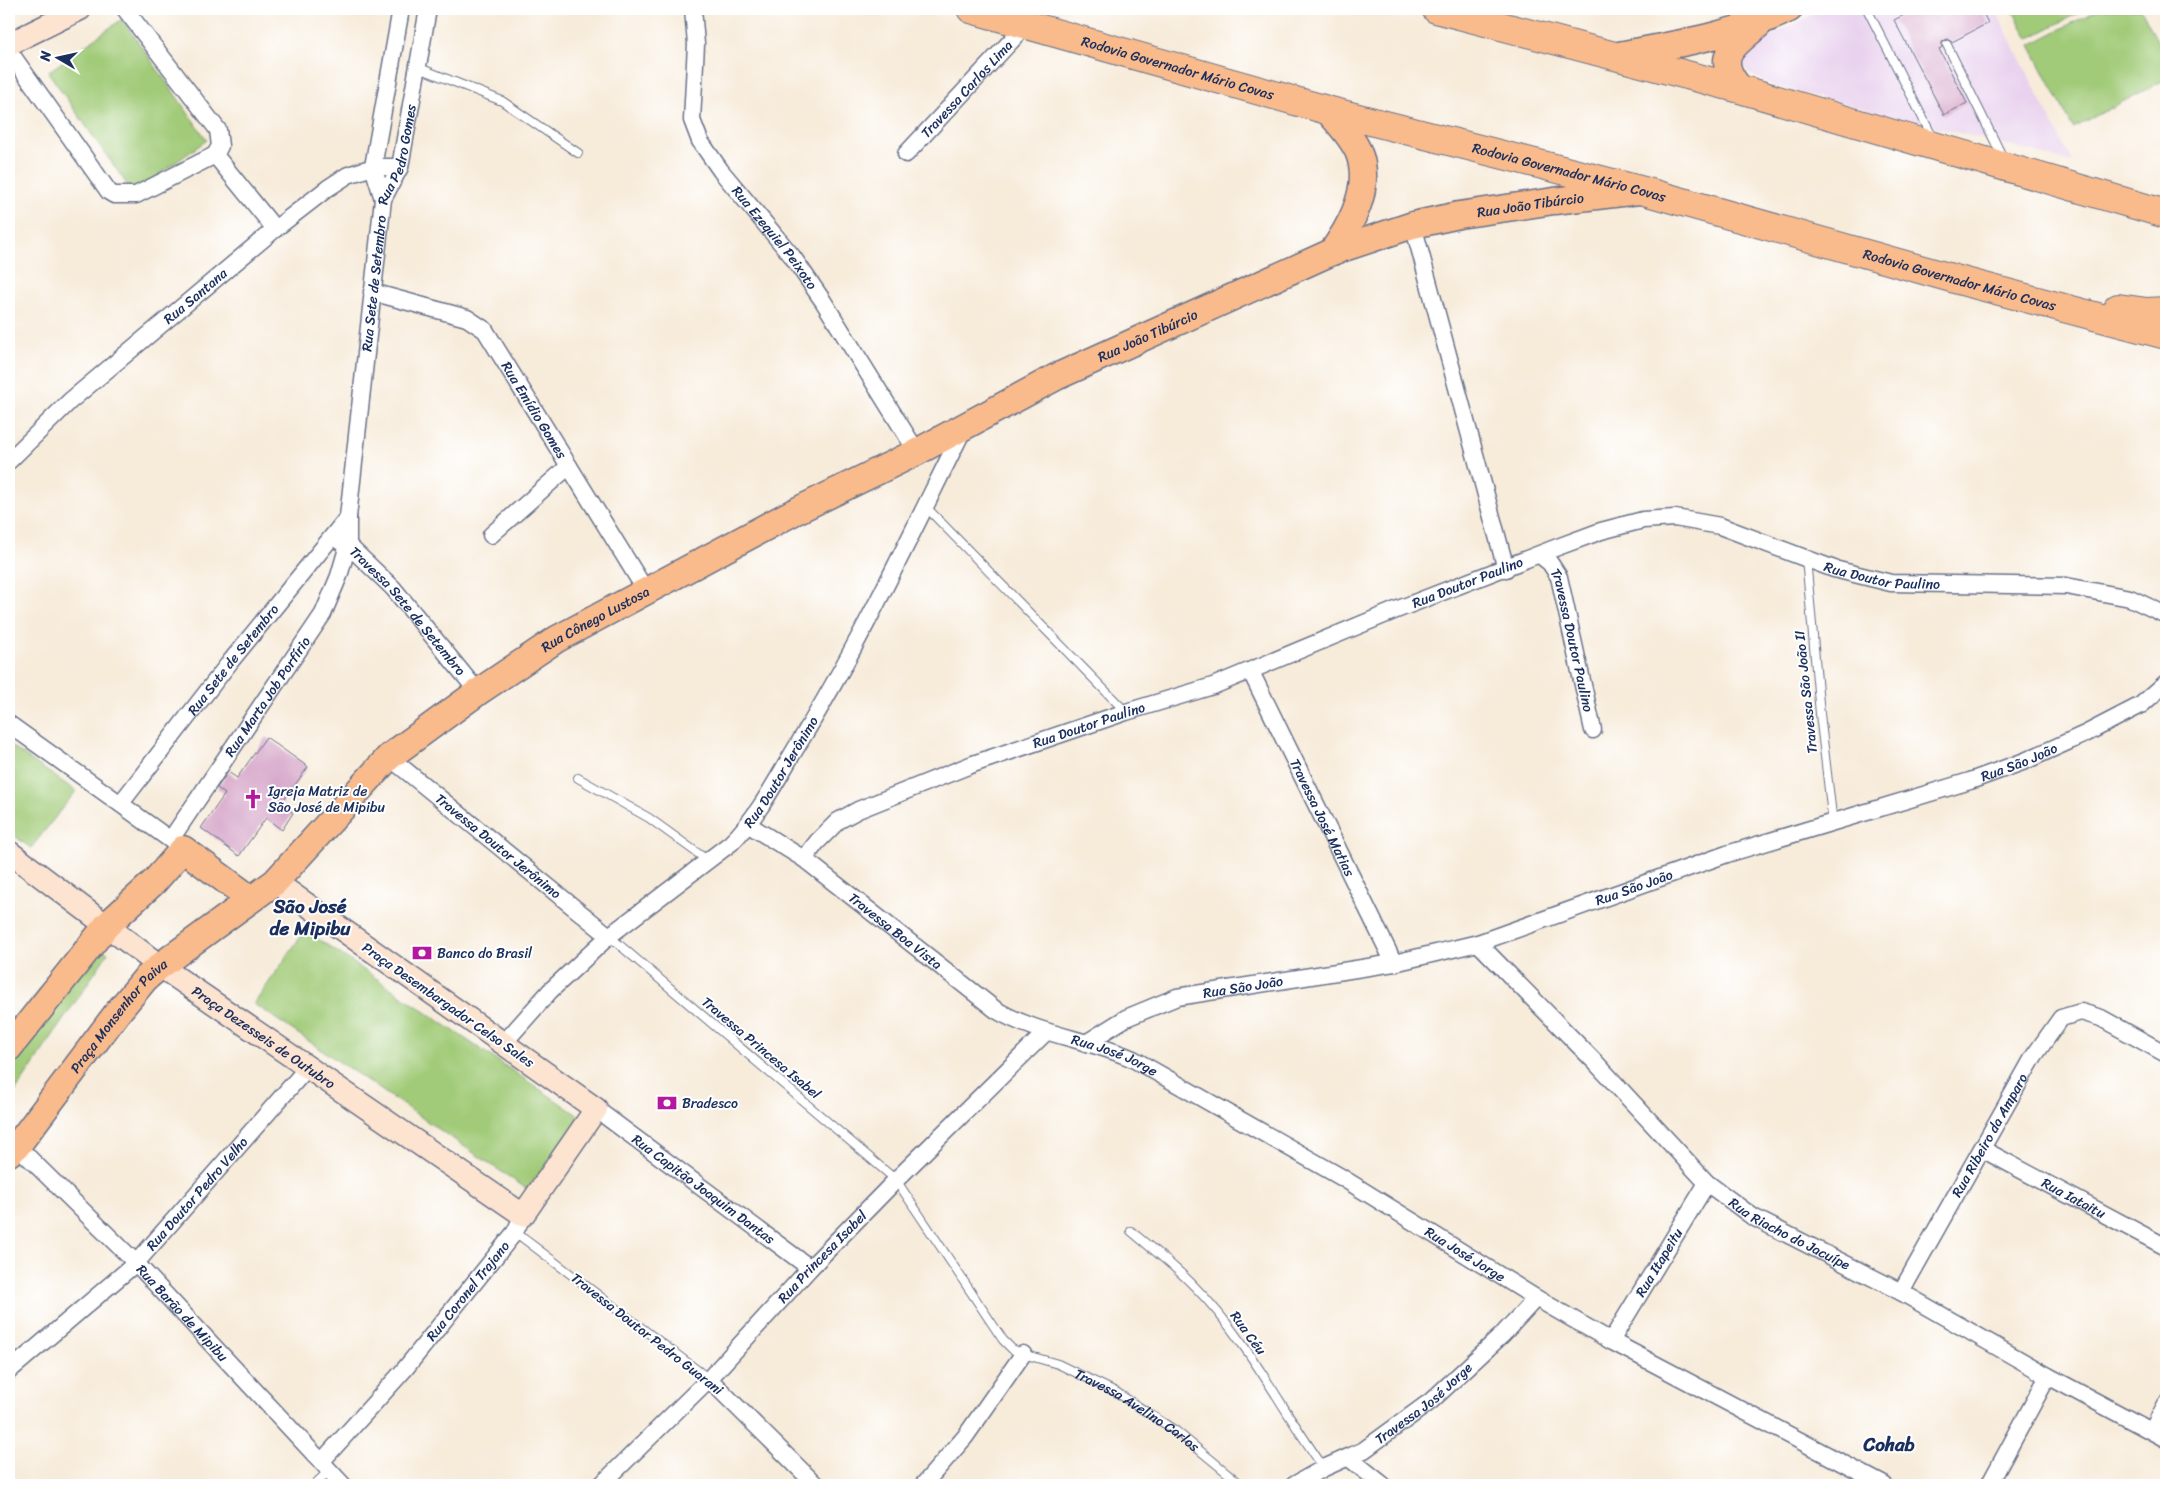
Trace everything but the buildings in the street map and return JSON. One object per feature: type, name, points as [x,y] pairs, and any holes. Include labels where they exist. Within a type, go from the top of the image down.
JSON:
[{"type":"highway","name":"Rodovia Governador Mário Covas","points":[[971,9],[1328,110],[1644,191],[2040,302],[2166,335]]},
{"type":"highway","points":[[1436,9],[1619,55],[2166,214]]},
{"type":"highway","points":[[2020,172],[2166,234]]},
{"type":"highway","points":[[2040,302],[2082,302],[2147,312],[2166,311]]},
{"type":"main road","points":[[1619,55],[1686,43],[1760,23],[1789,9]]},
{"type":"main road","points":[[1740,89],[1727,70],[1728,57],[1732,48],[1760,23]]},
{"type":"main road","points":[[1328,110],[1358,150],[1363,171],[1356,213],[1332,252]]},
{"type":"main road","name":"Rua João Tibúrcio","points":[[966,424],[1056,377],[1332,252],[1414,225],[1459,215],[1554,201],[1644,191]]},
{"type":"main road","name":"Rua Cônego Lustosa","points":[[275,882],[389,757],[478,692],[557,639],[792,513],[917,452],[966,424]]},
{"type":"main road","points":[[9,1048],[107,925],[155,881],[177,844],[251,899]]},
{"type":"main road","name":"Praça Monsenhor Paiva","points":[[13,1149],[145,979],[275,882]]},
{"type":"street","points":[[9,44],[56,18],[80,9]]},
{"type":"street","points":[[9,51],[109,192],[114,195],[132,196],[215,155],[220,140],[218,130],[125,9]]},
{"type":"street","name":"Rua Pedro Gomes","points":[[382,199],[373,167],[401,9]]},
{"type":"street","name":"Rua Pedro Gomes","points":[[382,199],[400,168],[428,9]]},
{"type":"street","name":"Rua Ezequiel Peixoto","points":[[693,9],[696,44],[692,120],[700,141],[721,171],[792,256],[823,301],[917,452]]},
{"type":"street","name":"Travessa Carlos Lima","points":[[906,154],[1026,25]]},
{"type":"street","points":[[215,155],[275,229]]},
{"type":"street","name":"Rua Santana","points":[[9,461],[70,401],[275,229],[348,175],[373,167],[400,168]]},
{"type":"street","name":"Rua Sete de Setembro","points":[[348,545],[348,517],[382,199]]},
{"type":"street","points":[[1414,225],[1506,569]]},
{"type":"street","name":"Rua Emídio Gomes","points":[[372,292],[466,318],[485,330],[646,591]]},
{"type":"street","name":"Rua Doutor Jerônimo","points":[[503,1044],[550,991],[609,936],[731,843],[749,825],[824,703],[854,649],[966,424]]},
{"type":"street","points":[[491,535],[569,466]]},
{"type":"street","name":"Rua Sete de Setembro","points":[[122,803],[330,537],[348,517]]},
{"type":"street","name":"Rua Doutor Paulino","points":[[804,859],[816,842],[838,822],[858,810],[973,764],[1251,672],[1396,610],[1506,569],[1601,530],[1643,520],[1675,518],[1720,526],[1834,569],[1891,583],[2066,586],[2102,591],[2130,598],[2166,615]]},
{"type":"street","name":"Travessa Sete de Setembro","points":[[330,537],[348,545],[393,588],[478,692]]},
{"type":"street","name":"Rua Marta Job Porfírio","points":[[177,844],[323,614],[339,576],[348,545]]},
{"type":"street","name":"Travessa Doutor Paulino","points":[[1540,555],[1550,563],[1559,577],[1593,730]]},
{"type":"street","name":"Travessa José Matias","points":[[1251,672],[1394,963]]},
{"type":"street","name":"Rua São João","points":[[1086,1043],[1126,1018],[1177,998],[1394,963],[1478,943],[1727,854],[1834,824],[1970,781],[2025,762],[2141,705],[2166,683]]},
{"type":"street","points":[[9,724],[177,844]]},
{"type":"street","name":"Travessa Doutor Jerônimo","points":[[389,757],[609,936]]},
{"type":"street","name":"Travessa Boa Vista","points":[[749,825],[804,859],[996,1010],[1015,1021],[1045,1033]]},
{"type":"street","name":"Praça Dezesseis de Outubro","points":[[9,852],[160,966],[308,1067],[519,1223]]},
{"type":"street","name":"Praça Desembargador Celso Sales","points":[[275,882],[596,1109]]},
{"type":"street","name":"Rua Riacho do Jacuípe","points":[[1478,943],[1596,1062],[1706,1183],[1753,1217],[1901,1292],[2048,1376],[2166,1438]]},
{"type":"street","name":"Rua Ribeiro da Amparo","points":[[1901,1292],[2034,1056],[2062,1018],[2081,1012],[2101,1018],[2166,1054]]},
{"type":"street","name":"Rua José Jorge","points":[[1045,1033],[1113,1050],[1133,1059],[1341,1177],[1536,1298],[1611,1341],[1884,1485]]},
{"type":"street","name":"Rua Princesa Isabel","points":[[601,1485],[709,1379],[810,1268],[896,1180],[1045,1033]]},
{"type":"street","name":"Rua Doutor Pedro Velho","points":[[9,1371],[136,1263],[308,1067]]},
{"type":"street","name":"Rua Coronel Trajano","points":[[326,1466],[519,1223],[596,1109]]},
{"type":"street","name":"Rua Capitão Joaquim Dantas","points":[[596,1109],[810,1268]]},
{"type":"street","name":"Rua Barão de Mipibu","points":[[13,1149],[136,1263],[343,1485]]},
{"type":"street","name":"Rua Iataitu","points":[[1982,1149],[2166,1247]]},
{"type":"street","name":"Rua Itapeitu","points":[[1611,1341],[1706,1183]]},
{"type":"street","name":"Travessa José Jorge","points":[[1294,1485],[1324,1468],[1364,1450],[1446,1389],[1502,1335],[1536,1298]]},
{"type":"street","points":[[923,1485],[964,1437],[1023,1354]]},
{"type":"street","points":[[1989,1485],[2048,1376]]},
{"type":"street","name":"Travessa Doutor Pedro Guarani","points":[[709,1379],[816,1485]]},
{"type":"street","points":[[2152,1431],[2166,1404]]},
{"type":"street","points":[[1349,1458],[1383,1485]]},
{"type":"lane","points":[[1867,9],[1937,147]]},
{"type":"lane","points":[[1947,45],[2020,172]]},
{"type":"lane","points":[[417,67],[502,102],[578,153]]},
{"type":"lane","points":[[925,506],[1126,712]]},
{"type":"lane","name":"Travessa São João II","points":[[1806,558],[1820,714],[1834,824]]},
{"type":"lane","points":[[578,778],[649,818],[707,860]]},
{"type":"lane","name":"Travessa Princesa Isabel","points":[[609,936],[896,1180]]},
{"type":"lane","name":"Travessa Avelino Carlos","points":[[896,1180],[1003,1340],[1012,1349],[1058,1364],[1116,1392],[1176,1431],[1242,1485]]},
{"type":"lane","name":"Travessa Doutor Pedro Guarani","points":[[519,1223],[709,1379]]},
{"type":"lane","name":"Rua Céu","points":[[1131,1231],[1194,1286],[1242,1343],[1324,1468]]},
{"type":"lane","points":[[314,1485],[326,1466]]},
{"type":"shaded area","points":[[1823,9],[1995,9],[2072,162],[1775,86],[1749,74],[1742,65],[1742,55],[1749,47]]},
{"type":"green space","points":[[2012,9],[2086,9],[2028,39]]},
{"type":"green space","points":[[2099,9],[2141,9],[2166,58],[2166,79],[2073,128],[2030,45]]},
{"type":"green space","points":[[122,19],[207,140],[133,193],[48,72]]},
{"type":"green space","points":[[9,745],[76,791],[31,848],[9,832]]},
{"type":"green space","points":[[305,930],[582,1118],[527,1189],[254,1004]]},
{"type":"green space","points":[[82,936],[108,953],[9,1101],[9,1029]]},
{"type":"place","name":"Igreja Matriz de São José de Mipibu","points":[[253,799]]},
{"type":"place","name":"Banco do Brasil","points":[[422,953]]},
{"type":"place","name":"Bradesco","points":[[667,1103]]},
{"type":"district","name":"São José de Mipibu","points":[[310,917]]},
{"type":"district","name":"Cohab","points":[[1889,1444]]}]
